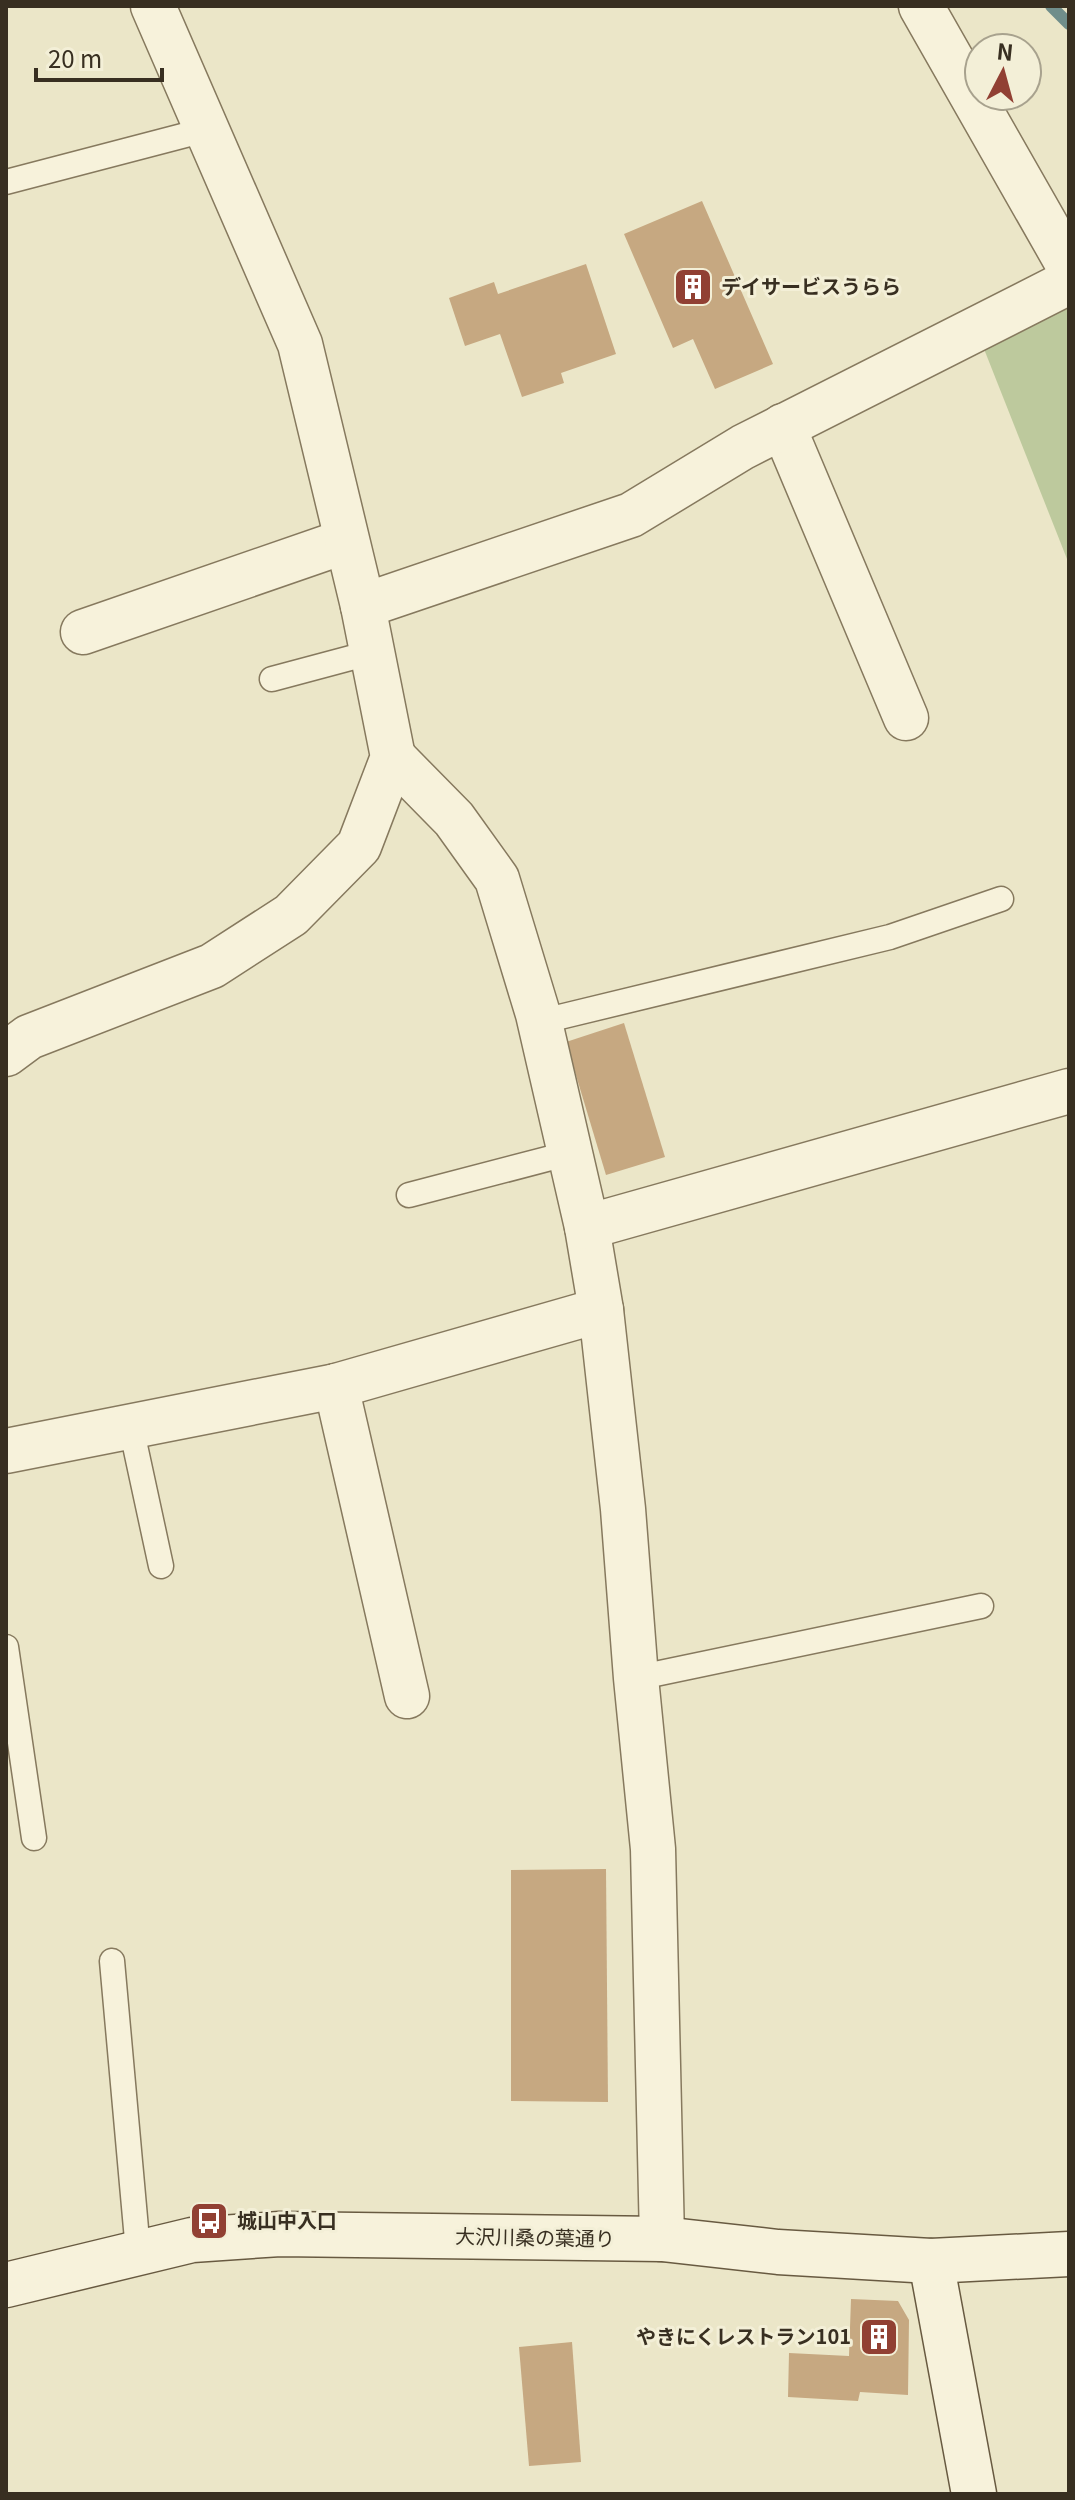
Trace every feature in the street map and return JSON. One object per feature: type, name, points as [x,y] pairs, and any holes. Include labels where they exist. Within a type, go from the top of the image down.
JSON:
[{"type":"street","points":[[6,1054],[29,1037],[212,966],[291,915],[359,846],[393,757],[363,606],[300,344],[153,6]]},
{"type":"street","points":[[921,6],[1069,266]]},
{"type":"street","points":[[363,606],[631,515],[743,447],[1069,282]]},
{"type":"street","points":[[783,426],[906,718]]},
{"type":"street","points":[[83,632],[346,541]]},
{"type":"street","points":[[393,757],[454,819],[497,879],[539,1022],[587,1227],[601,1310],[623,1509],[653,1849],[662,2239]]},
{"type":"street","points":[[587,1227],[1069,1091]]},
{"type":"street","points":[[6,1451],[336,1386],[601,1310]]},
{"type":"street","points":[[336,1386],[407,1696]]},
{"type":"street","name":"大沢川桑の葉通り","points":[[6,2285],[192,2240],[280,2234],[662,2239],[778,2252],[931,2261],[1069,2254]]},
{"type":"street","points":[[931,2261],[974,2494]]},
{"type":"lane","points":[[6,182],[205,130]]},
{"type":"lane","points":[[272,679],[373,652]]},
{"type":"lane","points":[[539,1022],[890,937],[1001,899]]},
{"type":"lane","points":[[409,1195],[570,1153]]},
{"type":"lane","points":[[131,1427],[161,1566]]},
{"type":"lane","points":[[636,1678],[981,1606]]},
{"type":"lane","points":[[6,1647],[34,1838]]},
{"type":"lane","points":[[112,1961],[138,2251]]},
{"type":"green space","points":[[1069,307],[1069,564],[984,349]]},
{"type":"building","name":"デイサービスうらら","points":[[702,201],[773,364],[715,389],[693,339],[673,348],[624,234]]},
{"type":"building","points":[[586,264],[616,354],[561,373],[564,383],[522,397],[500,334],[465,346],[449,298],[494,282],[498,294]]},
{"type":"building","points":[[624,1023],[665,1157],[606,1175],[566,1042]]},
{"type":"building","points":[[606,1869],[608,2102],[511,2101],[511,1870]]},
{"type":"building","name":"やきにくレストラン101","points":[[851,2299],[898,2301],[909,2320],[908,2395],[860,2392],[858,2401],[788,2397],[789,2353],[849,2356]]},
{"type":"building","points":[[572,2342],[581,2462],[529,2466],[519,2347]]},
{"type":"waterway","points":[[1051,6],[1069,24]]},
{"type":"place","name":"デイサービスうらら","points":[[693,287]]},
{"type":"place","name":"城山中入口","points":[[209,2221]]},
{"type":"place","name":"やきにくレストラン101","points":[[879,2337]]}]
